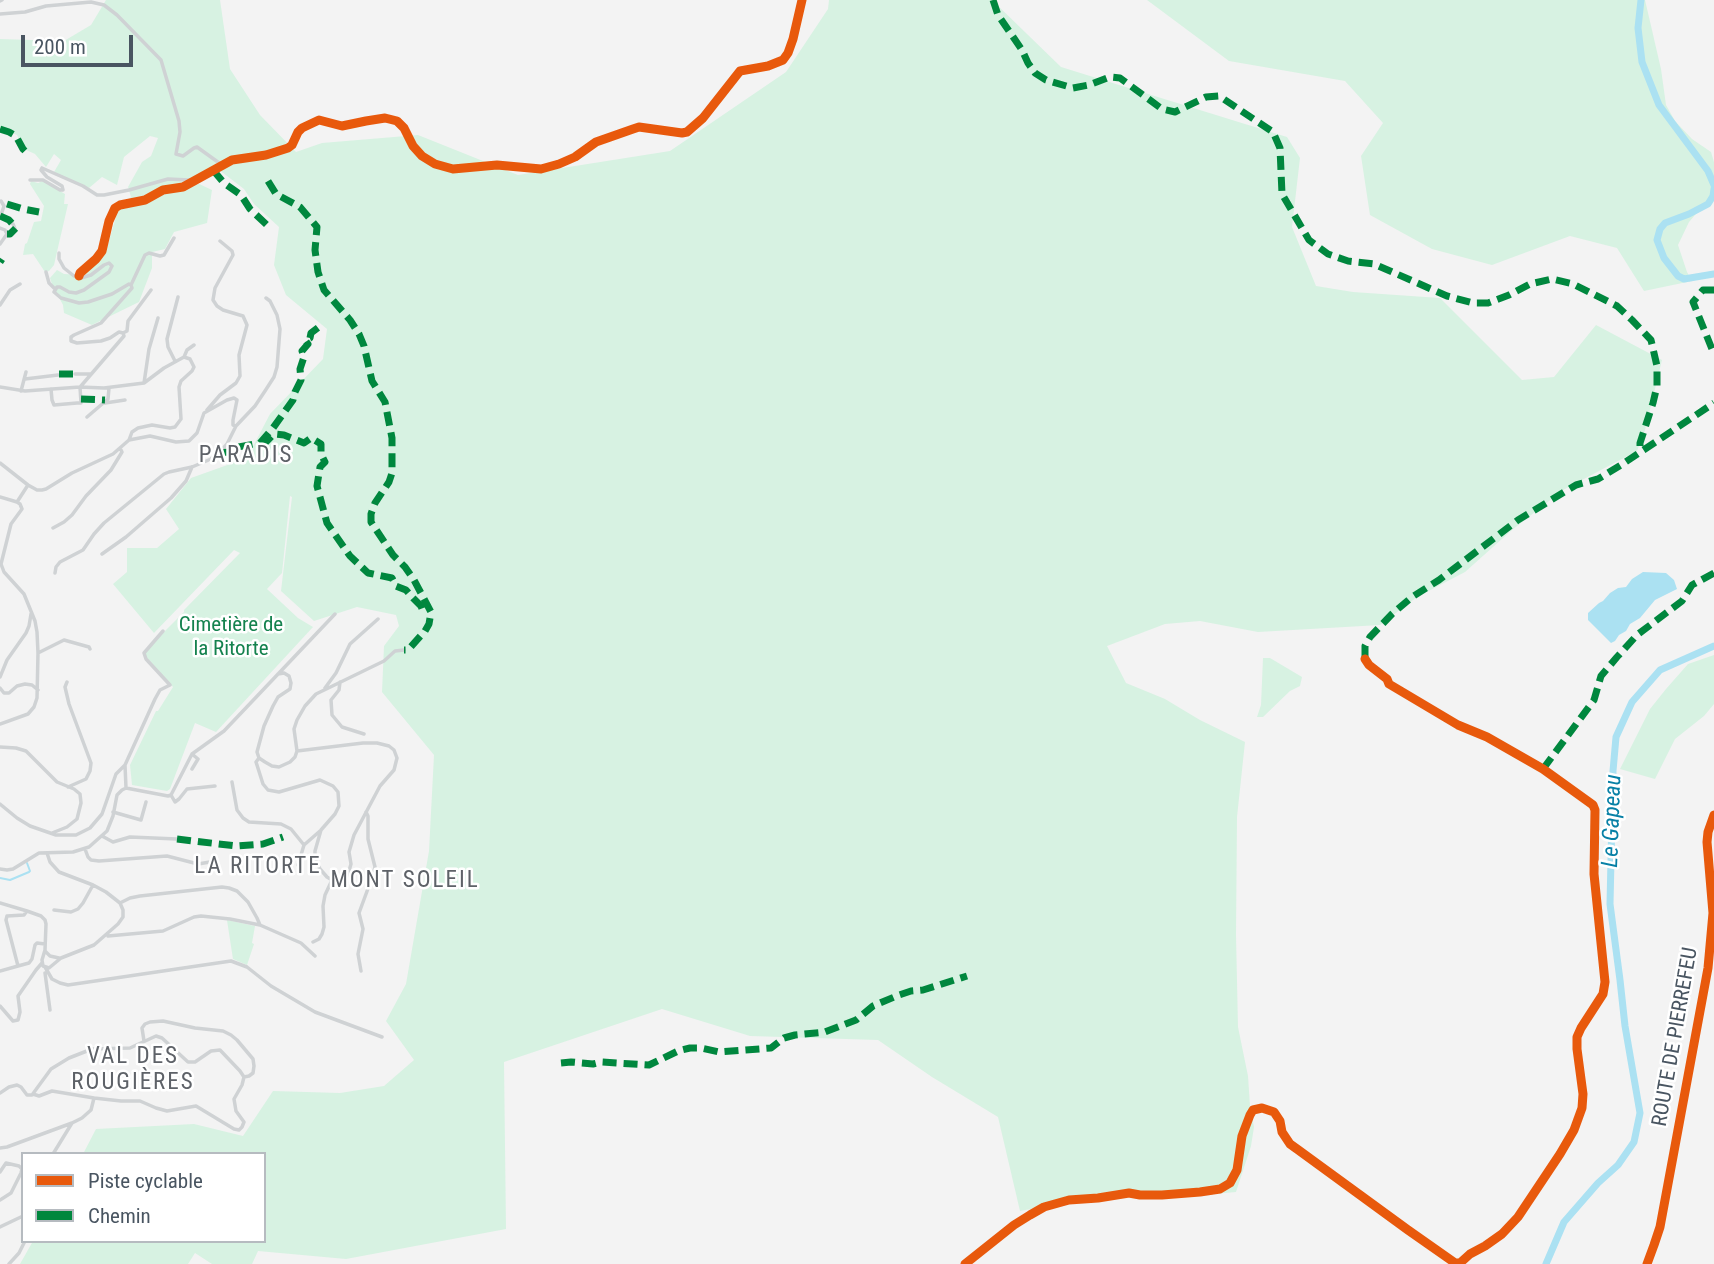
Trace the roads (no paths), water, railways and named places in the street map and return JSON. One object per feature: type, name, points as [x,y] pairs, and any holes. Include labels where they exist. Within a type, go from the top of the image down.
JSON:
[{"type":"main road","name":"ROUTE DE PIERREFEU","points":[[1647,1264],[1660,1227],[1708,968],[1713,913],[1707,842],[1714,815]]},
{"type":"street","points":[[77,276],[96,260],[102,251],[115,208],[145,200],[163,190],[183,187],[236,159],[266,155],[288,148],[302,128],[319,120],[342,126],[385,118],[397,121],[422,156],[435,164],[453,169],[497,165],[541,169],[570,159],[596,142],[639,127],[682,133],[704,118],[740,71],[783,61],[793,39],[802,0]]},
{"type":"street","points":[[0,14],[91,2],[104,5],[161,60],[177,112],[180,132],[176,154],[183,156],[197,147],[223,165]]},
{"type":"street","points":[[30,180],[43,180],[64,190],[47,177],[42,168],[97,195],[168,180],[194,182]]},
{"type":"street","points":[[1,201],[4,206],[0,216],[13,224],[15,229]]},
{"type":"street","points":[[0,228],[9,233],[0,244]]},
{"type":"street","points":[[151,290],[128,321],[127,331],[101,341],[72,341],[71,337],[74,335],[101,323],[132,288],[145,256],[149,253],[164,255],[174,238]]},
{"type":"street","points":[[129,440],[150,436],[176,442],[189,440],[197,433],[205,413],[220,395],[236,383],[241,371],[239,355],[246,322],[243,316],[220,308],[213,298],[215,288],[233,255],[232,251],[220,242]]},
{"type":"street","points":[[55,289],[60,287],[76,293],[84,290],[109,272],[111,266],[109,263],[81,278],[65,268],[59,259],[59,253]]},
{"type":"street","points":[[46,272],[56,295],[79,303],[97,300],[131,285]]},
{"type":"street","points":[[0,304],[10,290],[20,284]]},
{"type":"street","points":[[176,361],[169,351],[167,339],[178,297]]},
{"type":"street","points":[[55,573],[60,562],[83,550],[93,534],[136,496],[169,472],[211,460],[227,444],[236,426],[265,391],[277,367],[277,315],[266,298]]},
{"type":"street","points":[[144,383],[149,349],[158,318]]},
{"type":"street","points":[[51,389],[54,405],[81,403],[80,387],[124,336],[123,332]]},
{"type":"street","points":[[0,387],[21,391],[109,388],[144,383],[184,357],[187,350],[194,345]]},
{"type":"street","points":[[0,463],[28,485],[37,490],[46,489],[72,473],[105,459],[129,440],[132,432],[142,426],[170,428],[179,423],[179,387],[194,367],[190,359],[184,357]]},
{"type":"street","points":[[21,391],[26,372]]},
{"type":"street","points":[[75,374],[91,374]]},
{"type":"street","points":[[25,379],[58,375]]},
{"type":"street","points":[[87,417],[108,399],[109,388]]},
{"type":"street","points":[[205,413],[235,398],[237,402],[233,425],[236,426]]},
{"type":"street","points":[[103,404],[125,400]]},
{"type":"street","points":[[52,528],[72,515],[104,478],[122,452],[120,448]]},
{"type":"street","points":[[102,554],[171,498],[186,481],[192,467]]},
{"type":"street","points":[[17,502],[28,485]]},
{"type":"street","points":[[0,497],[17,502],[22,507],[11,524],[2,550],[1,564],[2,569],[21,589],[32,610],[38,653],[36,703],[28,715],[0,724]]},
{"type":"street","points":[[0,677],[7,660],[29,626],[32,610]]},
{"type":"street","points":[[171,795],[192,754],[224,731],[335,614]]},
{"type":"street","points":[[323,691],[336,673],[350,644],[378,619]]},
{"type":"street","points":[[0,804],[26,824],[52,834],[72,836],[90,828],[102,814],[116,774],[125,765],[160,690],[170,685],[146,659],[144,653],[163,631]]},
{"type":"street","points":[[38,653],[64,640],[90,649]]},
{"type":"street","points":[[278,674],[289,676],[290,689],[278,697],[264,726],[257,752],[259,758],[279,767],[290,762],[297,751],[294,729],[305,706],[316,694],[384,661],[395,651],[404,650]]},
{"type":"street","points":[[965,1264],[1014,1225],[1044,1207],[1069,1200],[1129,1193],[1162,1195],[1200,1192],[1220,1189],[1230,1184],[1237,1170],[1242,1136],[1250,1115],[1253,1110],[1262,1108],[1274,1112],[1290,1144],[1455,1263],[1502,1234],[1518,1217],[1560,1154],[1579,1120],[1582,1108],[1577,1037],[1603,993],[1605,982],[1594,874],[1595,810],[1568,786],[1543,769],[1487,737],[1458,726],[1389,684],[1365,659]]},
{"type":"street","points":[[67,682],[65,687],[69,704],[91,763],[86,779],[68,787]]},
{"type":"street","points":[[340,682],[339,690],[331,700],[332,715],[342,727],[364,733]]},
{"type":"street","points":[[0,688],[4,693],[9,693],[17,686],[25,684],[38,690]]},
{"type":"street","points":[[297,751],[377,743],[394,750],[397,758],[394,769],[380,786],[351,844],[349,871],[340,880],[327,877],[315,859],[321,830]]},
{"type":"street","points":[[0,747],[26,751],[57,782],[80,794],[82,798],[77,819],[52,834]]},
{"type":"street","points":[[192,754],[198,759],[192,769]]},
{"type":"street","points":[[259,758],[256,762],[263,783],[268,789],[279,792],[320,780],[333,786],[338,792],[339,806],[335,814],[304,845],[298,865]]},
{"type":"street","points":[[125,765],[126,788]]},
{"type":"street","points":[[232,782],[237,810],[243,818],[250,822],[281,824],[291,829],[304,845]]},
{"type":"street","points":[[171,795],[175,802],[187,789],[215,786]]},
{"type":"street","points":[[0,869],[13,869],[35,855],[85,849],[102,836],[109,826],[117,795],[126,788],[171,795]]},
{"type":"street","points":[[113,812],[141,820],[146,802]]},
{"type":"street","points":[[361,971],[358,954],[363,929],[359,913],[374,867],[366,812]]},
{"type":"street","points":[[102,836],[113,842],[130,837],[177,839]]},
{"type":"street","points":[[85,849],[91,860],[99,861],[167,856],[198,864],[216,861]]},
{"type":"street","points":[[0,1006],[13,1021],[18,1020],[18,996],[36,970],[94,945],[123,917],[120,903],[93,885],[58,872],[47,853]]},
{"type":"street","points":[[313,942],[319,939],[324,928],[323,906],[332,880]]},
{"type":"street","points":[[54,910],[71,912],[78,909],[93,885]]},
{"type":"street","points":[[120,903],[140,896],[229,888],[237,891],[248,902],[260,925]]},
{"type":"street","points":[[0,903],[42,917],[46,922],[43,965],[47,974],[60,984],[231,961],[247,967],[271,986],[315,1012],[382,1037]]},
{"type":"street","points":[[18,966],[6,920],[7,916],[23,915],[27,911]]},
{"type":"street","points":[[106,936],[163,931],[201,916],[260,925],[301,943],[314,956]]},
{"type":"street","points":[[116,926],[116,932],[120,935]]},
{"type":"street","points":[[0,971],[29,963],[34,945],[45,944]]},
{"type":"street","points":[[45,950],[54,960],[51,974],[54,981]]},
{"type":"street","points":[[50,1010],[44,957],[61,958]]},
{"type":"street","points":[[144,1041],[142,1028],[150,1022],[163,1021],[223,1031],[237,1040],[253,1059],[253,1073],[244,1077]]},
{"type":"street","points":[[0,1093],[17,1085],[27,1094],[39,1096],[52,1091],[94,1098],[140,1101],[167,1111],[196,1106],[237,1130],[242,1128],[244,1123],[235,1109],[234,1099],[244,1077],[218,1050],[190,1063],[160,1037],[153,1036],[130,1048],[93,1048],[69,1058],[51,1069],[33,1094]]},
{"type":"street","points":[[0,1149],[72,1123],[89,1114],[94,1098]]},
{"type":"street","points":[[54,1152],[72,1123]]},
{"type":"street","points":[[0,1172],[6,1163],[21,1168]]},
{"type":"street","points":[[0,1200],[10,1193],[21,1173]]},
{"type":"street","points":[[0,1227],[21,1217]]},
{"type":"street","points":[[9,1264],[24,1243]]},
{"type":"water","points":[[1643,572],[1666,573],[1674,580],[1677,589],[1655,600],[1640,618],[1611,643],[1588,620],[1588,613],[1610,593],[1626,587]]},
{"type":"waterway","name":"Le Gapeau","points":[[1641,0],[1638,28],[1642,62],[1659,105],[1708,171],[1714,185]]},
{"type":"waterway","name":"Le Gapeau","points":[[1714,189],[1708,204],[1665,223],[1657,240],[1664,258],[1678,276],[1684,279],[1714,274]]},
{"type":"waterway","name":"Le Gapeau","points":[[1546,1264],[1564,1222],[1598,1183],[1618,1165],[1634,1142],[1640,1113],[1625,1026],[1610,904],[1616,737],[1632,702],[1660,670],[1714,646]]},
{"type":"waterway","points":[[0,878],[10,880],[29,872],[27,863]]},
{"type":"district","name":"PARADIS","points":[[246,456]]},
{"type":"district","name":"LA RITORTE","points":[[258,867]]},
{"type":"district","name":"MONT SOLEIL","points":[[405,881]]},
{"type":"district","name":"VAL DES ROUGIÈRES","points":[[133,1070]]},
{"type":"park label","name":"Cimetière de la Ritorte","points":[[231,638]]}]
